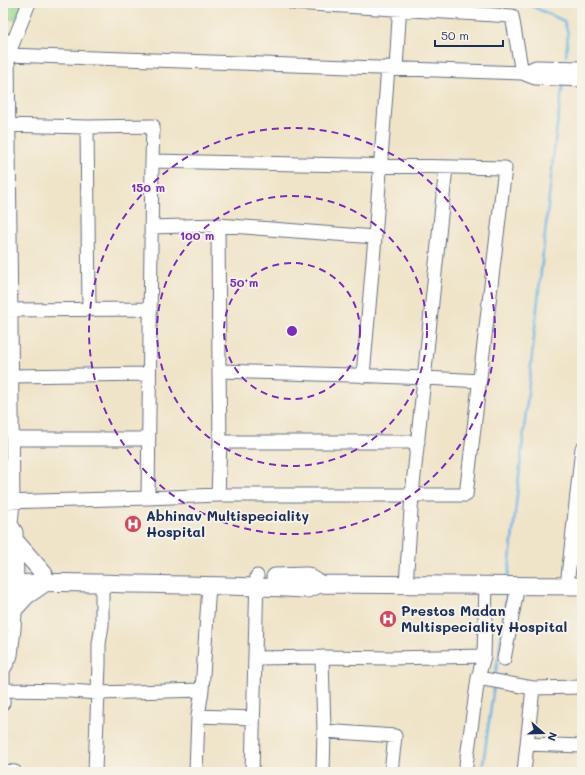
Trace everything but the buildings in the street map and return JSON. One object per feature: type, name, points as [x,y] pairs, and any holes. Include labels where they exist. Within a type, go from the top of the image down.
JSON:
[{"type":"main road","points":[[16,542],[44,578],[102,583],[209,585],[258,581]]},
{"type":"main road","points":[[8,579],[167,577],[258,581],[307,589],[320,584],[574,586]]},
{"type":"main road","points":[[7,614],[44,578]]},
{"type":"street","points":[[8,55],[29,3]]},
{"type":"street","points":[[293,3],[399,6],[512,16],[522,72]]},
{"type":"street","points":[[363,376],[381,166],[399,6]]},
{"type":"street","points":[[3,38],[8,55],[6,125],[7,310],[12,376],[12,439],[8,502],[11,524],[16,532],[16,542],[8,579]]},
{"type":"street","points":[[8,55],[522,72],[536,67],[582,68]]},
{"type":"street","points":[[522,72],[535,78],[582,80]]},
{"type":"street","points":[[6,125],[87,127],[153,126],[148,498]]},
{"type":"street","points":[[87,127],[89,309]]},
{"type":"street","points":[[8,502],[218,495],[466,495],[505,168],[152,161]]},
{"type":"street","points":[[406,584],[412,495],[446,167]]},
{"type":"street","points":[[151,227],[218,225],[375,237]]},
{"type":"street","points":[[218,225],[218,371],[220,442],[218,495]]},
{"type":"street","points":[[7,310],[150,309]]},
{"type":"street","points":[[218,371],[425,377],[479,381]]},
{"type":"street","points":[[12,376],[149,374]]},
{"type":"street","points":[[12,439],[148,439]]},
{"type":"street","points":[[220,442],[418,442]]},
{"type":"street","points":[[574,586],[582,448]]},
{"type":"street","points":[[3,703],[3,668],[10,658],[7,655],[8,579],[6,532],[11,524]]},
{"type":"street","points":[[252,772],[258,581]]},
{"type":"street","points":[[95,772],[100,664],[99,644],[102,626],[102,583]]},
{"type":"street","points":[[196,772],[198,716],[202,690],[209,585]]},
{"type":"street","points":[[465,772],[481,679],[492,585]]},
{"type":"street","points":[[504,659],[517,585]]},
{"type":"street","points":[[3,623],[7,614]]},
{"type":"street","points":[[255,658],[484,656]]},
{"type":"street","points":[[322,657],[324,731],[323,772]]},
{"type":"street","points":[[481,679],[533,688],[582,687]]},
{"type":"street","points":[[524,772],[533,688]]},
{"type":"street","points":[[3,690],[98,693],[202,690]]},
{"type":"street","points":[[198,716],[253,718]]},
{"type":"street","points":[[324,731],[395,736],[391,772]]},
{"type":"street","points":[[527,744],[582,746]]},
{"type":"street","points":[[3,771],[15,772]]},
{"type":"green space","points":[[3,3],[25,3],[15,20],[8,18],[3,12]]},
{"type":"waterway","points":[[525,3],[564,21],[568,33],[566,56]]},
{"type":"waterway","points":[[508,579],[555,141],[563,83]]},
{"type":"waterway","points":[[499,653],[507,592]]},
{"type":"waterway","points":[[495,677],[498,658]]},
{"type":"waterway","points":[[482,772],[494,685]]},
{"type":"place","name":"Abhinav Multispeciality Hospital","points":[[133,524]]},
{"type":"place","name":"Prestos Madan Multispeciality Hospital","points":[[388,619]]}]
